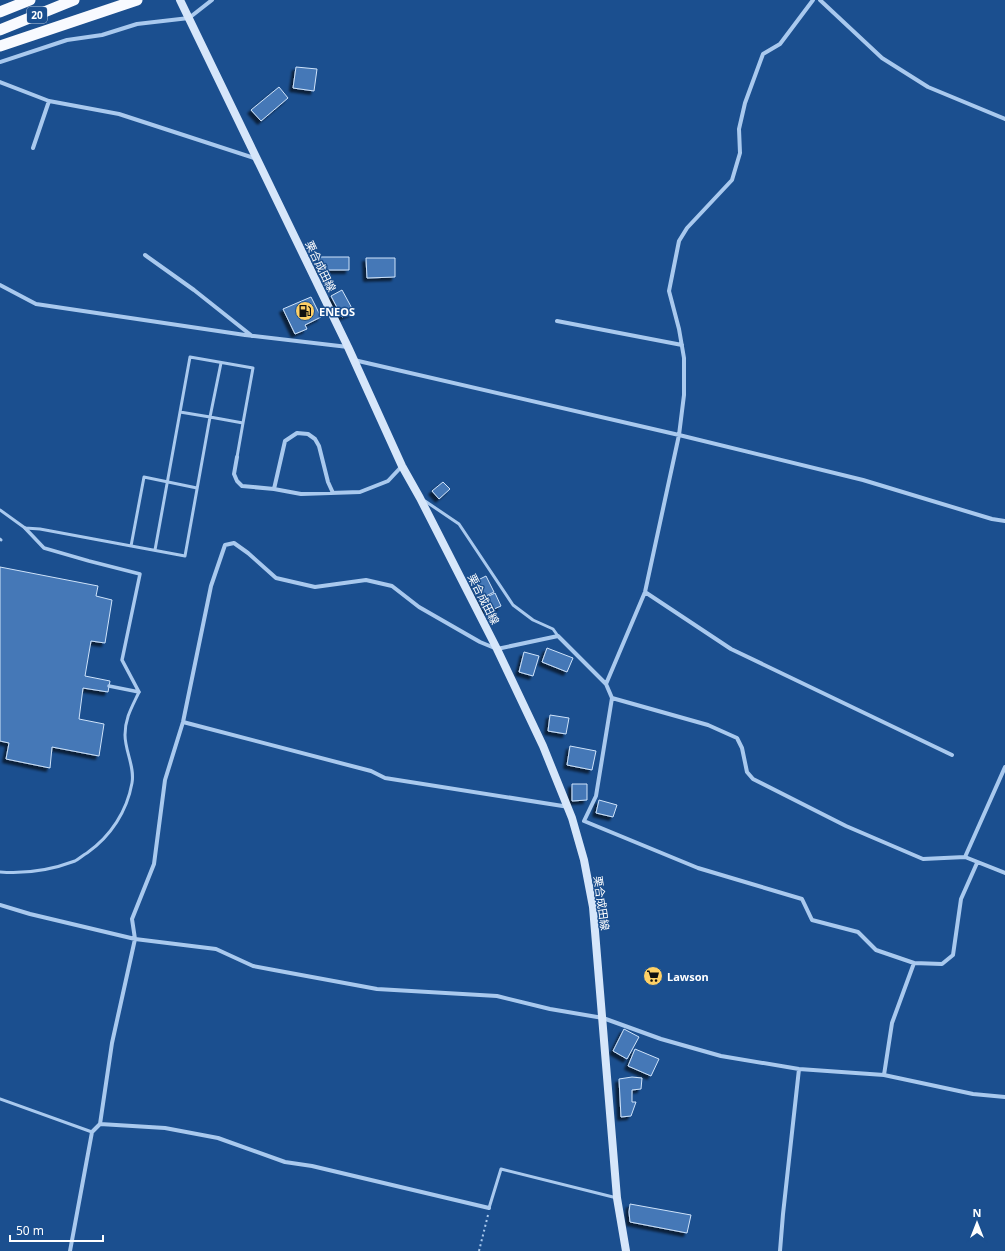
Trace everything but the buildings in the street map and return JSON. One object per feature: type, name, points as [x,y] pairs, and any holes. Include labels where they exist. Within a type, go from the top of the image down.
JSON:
[{"type":"highway","name":"20","points":[[0,12],[30,0]]},
{"type":"highway","name":"20","points":[[0,30],[74,0]]},
{"type":"highway","points":[[0,46],[137,0]]},
{"type":"main road","name":"栗合成田線","points":[[180,0],[348,347],[402,466],[420,498],[497,649],[543,746],[569,808],[584,860],[593,906],[616,1198],[626,1251]]},
{"type":"street","points":[[0,62],[67,40],[102,35],[137,24],[189,18],[212,0]]},
{"type":"street","points":[[606,684],[645,592],[679,435],[684,395],[684,358],[679,329],[669,291],[679,241],[687,228],[732,180],[740,153],[738,129],[745,103],[763,54],[780,44],[813,0]]},
{"type":"street","points":[[821,1],[882,58],[928,87],[1005,119]]},
{"type":"street","points":[[0,82],[50,101],[119,114],[257,159]]},
{"type":"street","points":[[33,148],[50,101]]},
{"type":"street","points":[[145,255],[194,290],[253,336]]},
{"type":"street","points":[[0,285],[36,304],[253,336],[348,347]]},
{"type":"street","points":[[557,321],[682,345]]},
{"type":"street","points":[[354,360],[679,435],[863,480],[992,519],[1005,521]]},
{"type":"street","points":[[274,489],[285,441],[297,433],[308,434],[315,439],[319,446],[328,482],[333,493]]},
{"type":"street","points":[[237,457],[234,474],[237,481],[242,486],[274,489],[301,494],[360,492],[388,481],[402,466]]},
{"type":"street","points":[[25,528],[44,548],[140,574],[122,660],[139,692]]},
{"type":"street","points":[[70,1251],[92,1132],[100,1124],[112,1042],[134,938],[132,919],[154,864],[165,780],[183,722],[211,586],[226,545],[234,543],[248,553],[276,578],[315,587],[366,580],[392,586],[419,607],[480,642],[497,649],[558,636],[606,684],[612,698],[596,796],[584,821]]},
{"type":"street","points":[[645,592],[731,649],[952,755]]},
{"type":"street","points":[[109,686],[139,692]]},
{"type":"street","points":[[612,698],[708,725],[737,738],[742,748],[747,772],[752,779],[846,826],[923,859],[965,857],[1005,873]]},
{"type":"street","points":[[183,722],[371,771],[385,778],[569,808]]},
{"type":"street","points":[[965,857],[1002,777],[1005,767]]},
{"type":"street","points":[[572,818],[584,821],[698,868],[802,899],[812,920],[858,932],[876,950],[914,963],[942,964],[953,955],[961,899],[977,863]]},
{"type":"street","points":[[0,905],[30,914],[134,938],[216,949],[253,966],[377,989],[497,996],[550,1009],[603,1018],[661,1039],[721,1056],[799,1069],[884,1075],[972,1094],[1005,1097]]},
{"type":"street","points":[[884,1075],[892,1023],[914,963]]},
{"type":"street","points":[[780,1251],[783,1207],[799,1069]]},
{"type":"street","points":[[100,1124],[165,1128],[218,1138],[284,1162],[312,1166],[489,1208]]},
{"type":"lane","points":[[155,550],[190,357],[253,368],[237,457]]},
{"type":"lane","points":[[0,510],[25,528],[40,529],[185,556],[221,362]]},
{"type":"lane","points":[[180,412],[243,424]]},
{"type":"lane","points":[[132,546],[144,477],[197,488]]},
{"type":"lane","points":[[420,498],[459,524],[514,604],[533,620],[553,628],[558,636]]},
{"type":"lane","points":[[0,872],[10,873],[39,870],[76,860],[98,845],[113,829],[125,808],[133,782],[131,761],[125,736],[127,715],[139,692]]},
{"type":"lane","points":[[0,1099],[92,1132]]},
{"type":"lane","points":[[489,1208],[501,1169],[616,1198]]},
{"type":"path","points":[[479,1251],[489,1208]]},
{"type":"place","name":"ENEOS","points":[[305,311]]},
{"type":"place","name":"Lawson","points":[[653,976]]}]
